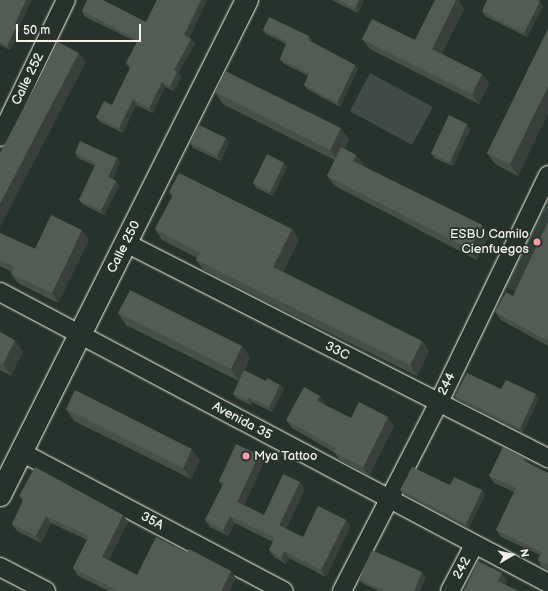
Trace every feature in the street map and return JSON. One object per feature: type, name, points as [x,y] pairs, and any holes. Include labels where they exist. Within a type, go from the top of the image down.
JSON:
[{"type":"main road","name":"Calle 250","points":[[0,495],[247,0]]},
{"type":"street","name":"Calle 252","points":[[0,137],[66,0]]},
{"type":"street","name":"244","points":[[342,591],[438,404],[548,175]]},
{"type":"street","name":"33C","points":[[126,243],[438,404],[548,458]]},
{"type":"street","name":"Avenida 35","points":[[0,292],[81,334],[388,500],[548,583]]},
{"type":"street","name":"35A","points":[[21,452],[283,591]]},
{"type":"street","name":"242","points":[[450,591],[474,545]]},
{"type":"street","points":[[0,566],[46,591]]},
{"type":"shaded area","points":[[370,73],[433,107],[412,145],[350,111]]},
{"type":"shaded area","name":"ESBU Camilo Cienfuegos","points":[[548,197],[548,308],[504,286]]},
{"type":"building","points":[[0,0],[26,0],[15,24],[17,25],[7,46],[0,42]]},
{"type":"building","points":[[87,0],[103,0],[146,22],[157,0],[201,0],[184,35],[191,39],[174,70],[177,72],[170,86],[162,82],[149,108],[133,99],[119,128],[96,117],[104,101],[112,105],[131,66],[126,63],[138,40],[82,11]]},
{"type":"building","points":[[338,0],[359,0],[355,8]]},
{"type":"building","points":[[435,0],[456,0],[432,49],[482,74],[472,94],[362,39],[372,19],[415,40]]},
{"type":"building","points":[[487,0],[540,1],[524,33],[482,11]]},
{"type":"building","points":[[269,17],[309,36],[308,40],[355,65],[337,103],[304,85],[309,73],[280,59],[287,42],[263,30]]},
{"type":"building","points":[[548,29],[548,87],[510,164],[487,153]]},
{"type":"building","points":[[58,42],[79,53],[0,204],[0,153]]},
{"type":"building","points":[[225,71],[341,128],[330,150],[215,92]]},
{"type":"building","points":[[449,115],[467,124],[450,162],[431,153]]},
{"type":"building","points":[[199,125],[226,138],[217,156],[190,143]]},
{"type":"building","points":[[80,141],[117,158],[108,177],[116,181],[101,210],[79,200],[96,163],[75,153]]},
{"type":"building","points":[[341,147],[356,155],[353,161],[482,225],[470,249],[327,176]]},
{"type":"building","points":[[267,154],[284,163],[270,192],[253,183]]},
{"type":"building","points":[[179,173],[292,229],[273,267],[422,341],[410,365],[196,260],[200,253],[155,229],[173,195],[169,192]]},
{"type":"building","points":[[51,215],[82,230],[52,293],[11,274],[14,267],[0,260],[0,233],[35,249]]},
{"type":"building","points":[[548,222],[548,341],[495,312],[506,292],[513,296]]},
{"type":"building","points":[[130,290],[242,346],[231,369],[118,313]]},
{"type":"building","points":[[0,332],[15,340],[3,364],[0,363]]},
{"type":"building","points":[[244,370],[266,381],[267,378],[280,385],[269,407],[249,397],[248,400],[233,394]]},
{"type":"building","points":[[467,373],[501,389],[506,380],[536,394],[520,428],[455,396]]},
{"type":"building","points":[[304,387],[320,396],[317,401],[351,418],[359,402],[388,417],[363,467],[334,452],[336,448],[286,420]]},
{"type":"building","points":[[75,390],[192,449],[183,468],[66,409]]},
{"type":"building","points":[[236,444],[259,455],[237,502],[264,515],[283,474],[300,482],[279,525],[303,537],[318,506],[346,520],[321,570],[284,551],[281,557],[269,550],[275,538],[230,516],[223,530],[205,520],[224,483],[219,481]]},
{"type":"building","points":[[503,447],[525,458],[524,461],[548,473],[548,565],[538,560],[542,552],[496,530],[516,488],[489,476]]},
{"type":"building","points":[[35,467],[123,515],[102,557],[137,575],[156,537],[187,553],[189,549],[231,571],[221,591],[118,591],[73,568],[89,536],[46,516],[36,536],[12,524],[24,498],[19,496]]},
{"type":"building","points":[[412,467],[450,485],[454,477],[482,490],[466,524],[400,490]]},
{"type":"building","points":[[372,550],[422,572],[414,591],[384,591],[359,579]]},
{"type":"building","points":[[478,561],[502,573],[498,581],[518,591],[464,591]]},
{"type":"place","name":"ESBU Camilo Cienfuegos","points":[[537,242]]},
{"type":"place","name":"Mya Tattoo","points":[[246,456]]}]
